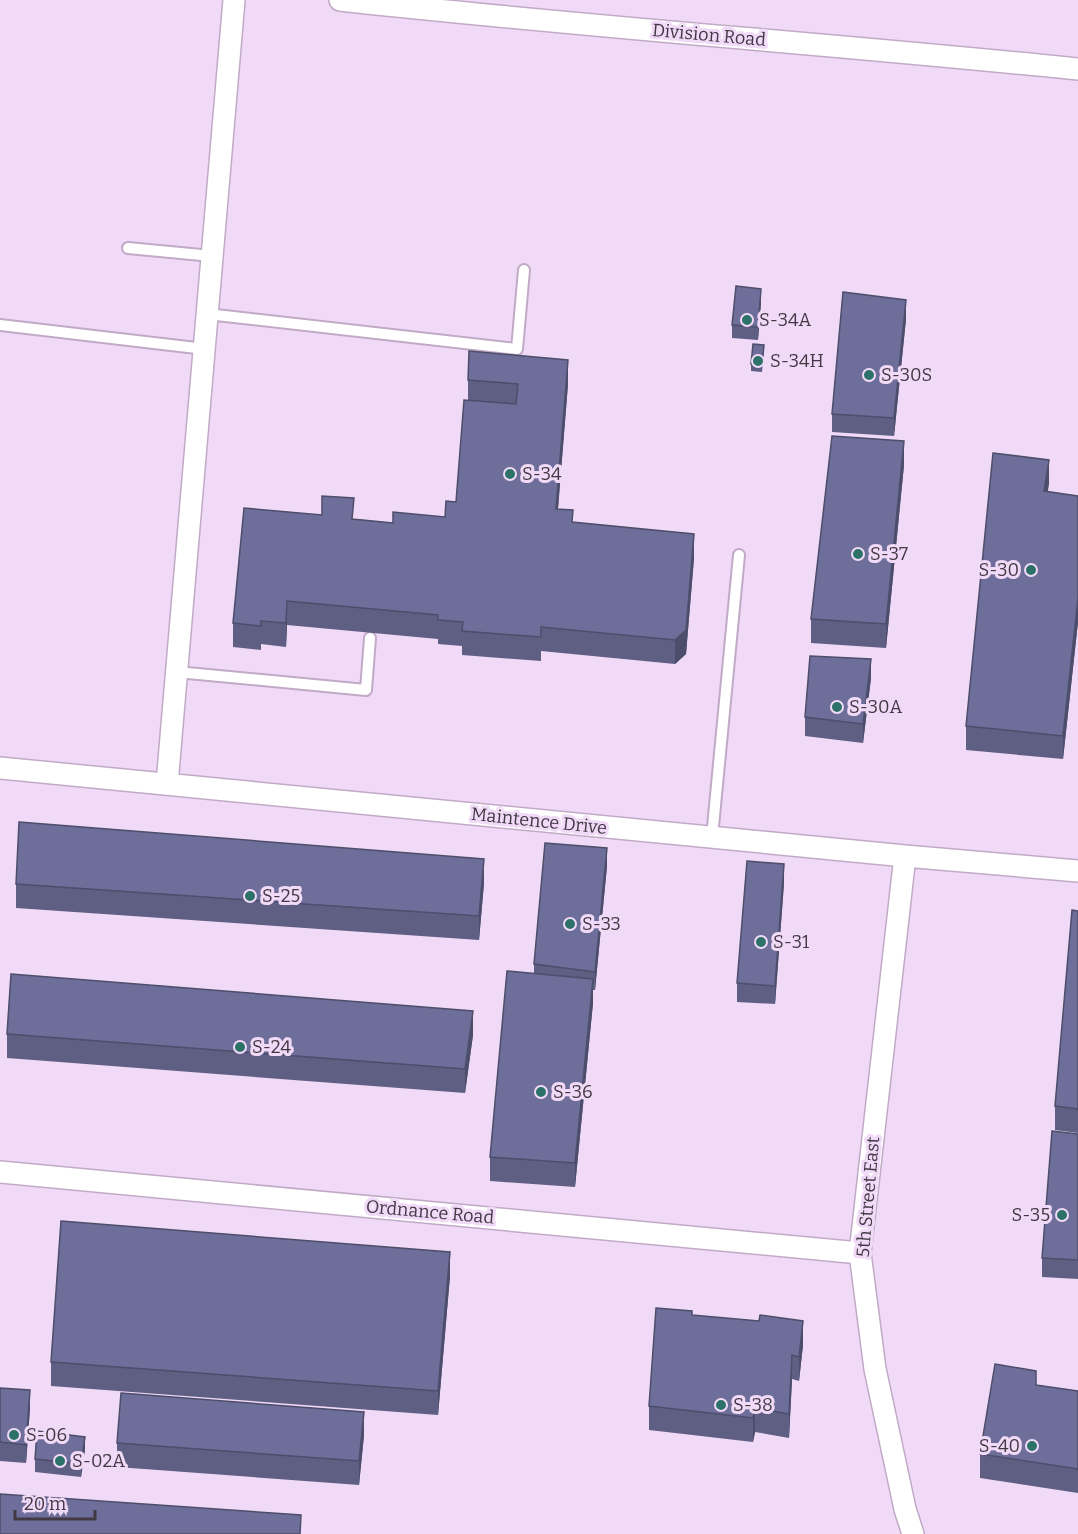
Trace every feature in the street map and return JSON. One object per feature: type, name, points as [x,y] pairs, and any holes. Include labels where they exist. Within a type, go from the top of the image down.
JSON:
[{"type":"street","points":[[167,784],[234,0]]},
{"type":"street","name":"Division Road","points":[[340,0],[510,19],[873,48],[1078,69]]},
{"type":"street","name":"Maintence Drive","points":[[0,768],[1078,871]]},
{"type":"street","name":"5th Street East","points":[[905,856],[860,1252],[875,1369],[905,1509],[913,1534]]},
{"type":"street","name":"Ordnance Road","points":[[0,1172],[860,1252]]},
{"type":"lane","points":[[128,248],[212,256]]},
{"type":"lane","points":[[207,314],[517,350],[524,270]]},
{"type":"lane","points":[[0,325],[204,349]]},
{"type":"lane","points":[[712,837],[739,555]]},
{"type":"lane","points":[[177,672],[366,690],[370,638]]},
{"type":"building","name":"S-34A","points":[[736,286],[761,289],[758,327],[732,325]]},
{"type":"building","name":"S-30S","points":[[843,292],[906,300],[894,418],[832,414]]},
{"type":"building","name":"S-34H","points":[[753,344],[764,345],[762,365],[751,364]]},
{"type":"building","name":"S-34","points":[[469,351],[568,360],[556,509],[573,510],[572,522],[694,534],[686,630],[675,640],[541,627],[541,637],[462,631],[463,622],[438,620],[438,615],[287,601],[286,623],[261,621],[261,626],[233,623],[244,508],[322,515],[322,496],[354,498],[352,519],[393,523],[393,512],[445,517],[446,501],[456,502],[464,400],[516,404],[518,384],[468,380]]},
{"type":"building","name":"S-37","points":[[832,436],[904,441],[886,624],[811,619]]},
{"type":"building","name":"S-30","points":[[993,453],[1049,460],[1044,491],[1078,496],[1078,598],[1063,736],[966,726]]},
{"type":"building","name":"S-30A","points":[[810,656],[871,659],[863,724],[805,717]]},
{"type":"building","points":[[19,822],[484,859],[479,916],[16,884]]},
{"type":"building","name":"S-33","points":[[545,843],[607,848],[595,972],[534,964]]},
{"type":"building","name":"S-31","points":[[747,861],[784,864],[775,986],[737,983]]},
{"type":"building","points":[[1072,910],[1078,911],[1078,1109],[1055,1106]]},
{"type":"building","name":"S-36","points":[[507,971],[593,979],[575,1163],[490,1157]]},
{"type":"building","points":[[11,974],[473,1011],[465,1069],[7,1034]]},
{"type":"building","name":"S-35","points":[[1052,1131],[1078,1134],[1078,1260],[1042,1258]]},
{"type":"building","points":[[61,1221],[450,1252],[438,1391],[51,1362]]},
{"type":"building","name":"S-38","points":[[656,1308],[692,1311],[692,1315],[759,1321],[760,1315],[803,1321],[799,1357],[792,1355],[789,1414],[755,1408],[753,1418],[649,1406]]},
{"type":"building","name":"S-40","points":[[995,1364],[1036,1371],[1036,1385],[1078,1391],[1078,1469],[980,1454]]},
{"type":"building","name":"S-06","points":[[0,1388],[30,1390],[26,1445],[0,1442]]},
{"type":"building","points":[[121,1393],[364,1412],[359,1461],[117,1443]]},
{"type":"building","points":[[37,1431],[85,1437],[81,1464],[35,1459]]},
{"type":"building","points":[[0,1494],[301,1515],[300,1534],[0,1534]]},
{"type":"place","name":"S-34A","points":[[747,320]]},
{"type":"place","name":"S-34H","points":[[758,361]]},
{"type":"place","name":"S-30S","points":[[869,375]]},
{"type":"place","name":"S-34","points":[[510,474]]},
{"type":"place","name":"S-37","points":[[858,554]]},
{"type":"place","name":"S-30","points":[[1031,570]]},
{"type":"place","name":"S-30A","points":[[837,707]]},
{"type":"place","name":"S-25","points":[[250,896]]},
{"type":"place","name":"S-33","points":[[570,924]]},
{"type":"place","name":"S-31","points":[[761,942]]},
{"type":"place","name":"S-24","points":[[240,1047]]},
{"type":"place","name":"S-36","points":[[541,1092]]},
{"type":"place","name":"S-35","points":[[1062,1215]]},
{"type":"place","name":"S-38","points":[[721,1405]]},
{"type":"place","name":"S-06","points":[[14,1435]]},
{"type":"place","name":"S-40","points":[[1032,1446]]},
{"type":"place","name":"S-02A","points":[[60,1461]]}]
